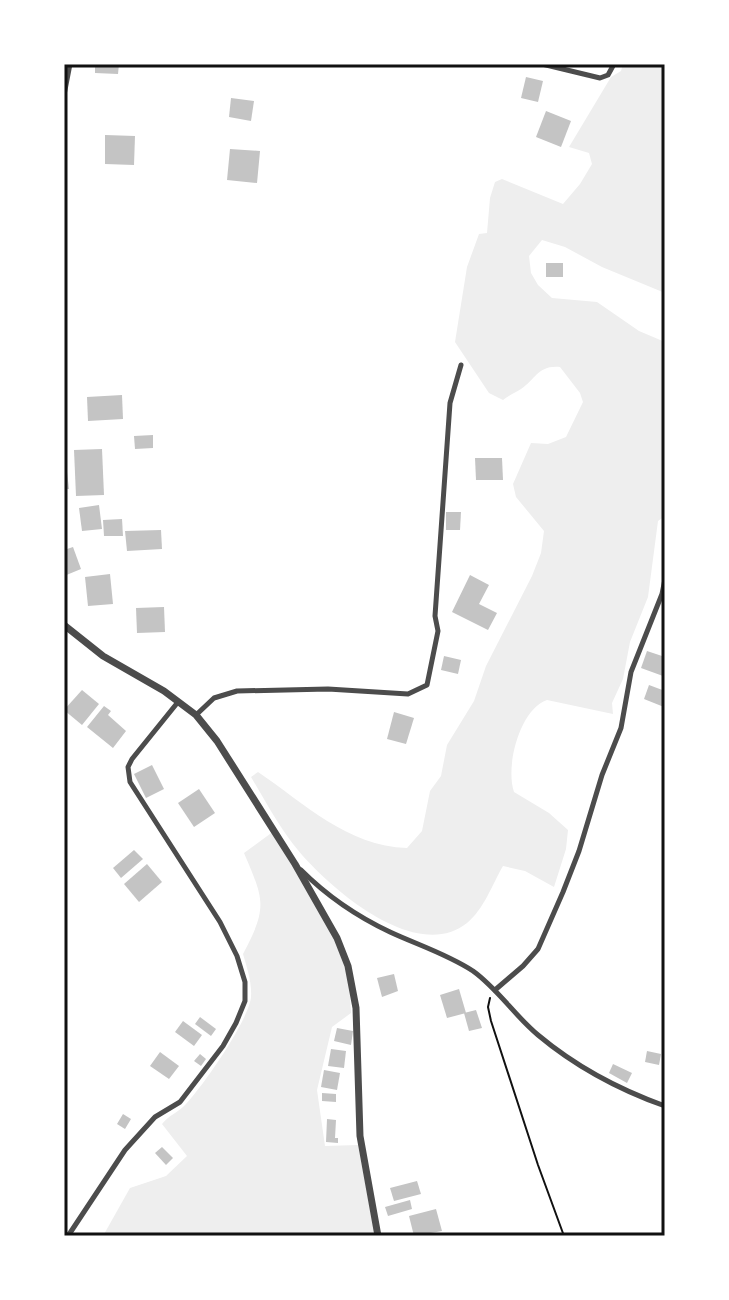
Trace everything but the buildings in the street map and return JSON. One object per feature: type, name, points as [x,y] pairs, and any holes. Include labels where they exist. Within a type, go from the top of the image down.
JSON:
[{"type":"street","points":[[64,95],[70,64]]},
{"type":"street","points":[[542,64],[600,78],[608,75],[614,64]]},
{"type":"street","points":[[196,715],[214,698],[237,691],[328,689],[408,694],[427,685],[438,631],[436,601],[450,403],[461,365]]},
{"type":"street","points":[[495,990],[538,949],[563,892],[621,728],[631,672],[657,608],[665,579]]},
{"type":"street","points":[[64,625],[103,656],[196,715],[217,741],[295,864],[337,938],[350,974],[356,1008],[360,1136],[378,1236]]},
{"type":"street","points":[[68,1236],[125,1150],[155,1117],[180,1102],[223,1046],[245,1001],[245,982],[237,956],[220,922],[130,782],[128,767],[132,759],[178,702]]},
{"type":"street","points":[[295,864],[330,899],[388,931],[451,958],[495,990],[537,1034],[560,1051],[624,1090],[665,1106]]},
{"type":"path","points":[[495,990],[488,1007],[491,1021],[564,1236]]},
{"type":"shaded area","points":[[623,64],[665,64],[665,293],[602,267],[565,247],[542,240],[529,256],[531,273],[552,298],[597,302],[639,331],[665,342],[665,516],[658,521],[648,597],[630,642],[623,679],[612,703],[613,714],[547,700],[537,705],[529,715],[517,740],[512,768],[514,792],[549,813],[568,830],[566,849],[554,887],[525,871],[503,866],[483,904],[467,923],[446,933],[422,934],[397,927],[372,914],[326,879],[293,844],[251,777],[258,772],[327,821],[365,840],[407,848],[422,831],[430,791],[441,776],[447,745],[474,701],[486,666],[541,553],[544,531],[516,497],[513,484],[531,443],[548,444],[566,437],[583,402],[580,393],[560,367],[542,370],[503,400],[489,393],[455,342],[467,267],[479,234],[487,233],[490,198],[495,182],[502,179],[563,204],[580,184],[592,164],[589,153],[569,147],[611,77],[621,71]]},
{"type":"shaded area","points":[[274,831],[331,929],[349,980],[351,1013],[332,1027],[317,1090],[325,1146],[358,1145],[375,1236],[103,1236],[130,1188],[166,1176],[187,1156],[162,1124],[183,1107],[203,1083],[234,1036],[248,1007],[251,986],[243,954],[257,925],[260,904],[256,882],[244,853]]}]
